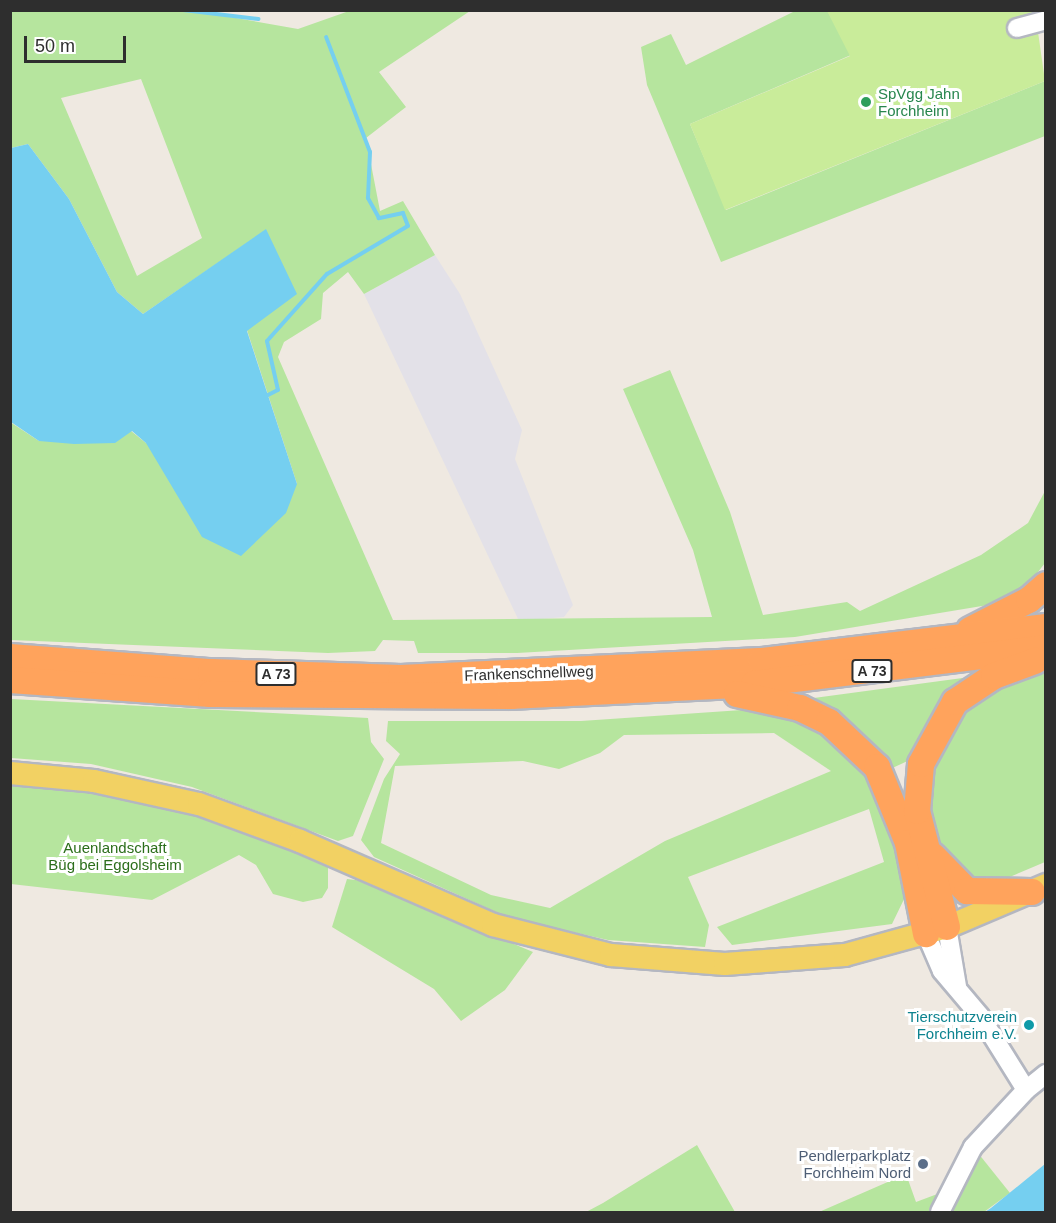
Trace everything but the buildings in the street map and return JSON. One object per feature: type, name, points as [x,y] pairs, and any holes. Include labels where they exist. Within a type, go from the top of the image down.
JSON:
[{"type":"highway","points":[[931,644],[1007,613],[1046,585]]},
{"type":"highway","name":"Frankenschnellweg","points":[[10,657],[211,672],[401,678],[761,661],[931,644],[1046,627]]},
{"type":"highway","name":"Frankenschnellweg","points":[[10,680],[212,694],[397,699],[698,686],[912,667],[1046,648]]},
{"type":"highway","points":[[937,930],[918,786],[929,742],[941,720],[970,688],[1046,657]]},
{"type":"highway","points":[[698,686],[800,708],[829,722],[878,767],[908,843],[937,930]]},
{"type":"highway","points":[[926,846],[950,879],[967,891],[1039,889]]},
{"type":"main road","points":[[10,773],[94,781],[199,804],[300,841],[493,926],[611,955],[715,963],[795,962],[937,930],[1039,889]]},
{"type":"street","points":[[1017,28],[1046,20]]},
{"type":"street","points":[[937,930],[957,986],[1026,1090]]},
{"type":"street","points":[[940,1212],[973,1147],[1026,1090],[1046,1074]]},
{"type":"shaded area","points":[[435,255],[460,294],[522,430],[515,459],[573,605],[564,617],[519,621],[364,294]]},
{"type":"green space","points":[[827,10],[851,55],[690,124],[726,210],[1045,81],[1045,136],[721,262],[647,85],[641,47],[671,34],[686,65],[795,11]]},
{"type":"green space","points":[[11,11],[196,11],[298,29],[349,11],[470,11],[379,72],[406,107],[366,138],[380,211],[403,201],[435,255],[364,294],[348,272],[323,293],[321,319],[284,342],[278,357],[393,620],[712,617],[693,550],[623,389],[670,370],[730,512],[763,615],[847,602],[860,611],[981,555],[1028,523],[1045,491],[1045,563],[1024,590],[1000,603],[795,637],[517,653],[418,653],[414,641],[383,640],[375,651],[328,653],[11,640],[10,422],[39,441],[131,431],[146,443],[297,484],[247,330],[266,230],[143,314],[117,292],[69,199],[28,144],[11,148]],"holes":[[[141,79],[202,238],[137,276],[61,98]]]},
{"type":"green space","name":"SpVgg Jahn Forchheim","points":[[827,11],[1035,11],[1045,81],[725,210],[690,124],[850,56]]},
{"type":"green space","points":[[1045,672],[1045,862],[993,884],[971,883],[932,839],[924,798],[949,717],[998,681]]},
{"type":"green space","points":[[970,677],[931,715],[914,758],[886,771],[799,700]]},
{"type":"green space","points":[[11,699],[368,718],[371,742],[384,759],[353,836],[338,841],[192,787],[91,764],[11,758]]},
{"type":"green space","points":[[771,708],[848,745],[877,781],[895,827],[907,893],[892,924],[732,945],[717,927],[884,862],[869,809],[688,877],[709,925],[705,947],[608,940],[507,917],[374,857],[361,840],[384,779],[400,754],[386,741],[388,721],[581,721]],"holes":[[[774,733],[831,771],[665,841],[550,908],[491,895],[381,843],[395,766],[523,761],[559,769],[600,753],[624,735]]]},
{"type":"green space","name":"Auenlandschaft Büg bei Eggolsheim","points":[[10,786],[129,794],[287,844],[328,866],[328,888],[322,898],[303,902],[273,894],[256,865],[239,855],[152,900],[11,884]]},
{"type":"green space","points":[[347,879],[364,881],[533,952],[505,990],[461,1021],[434,989],[332,927]]},
{"type":"green space","points":[[697,1145],[735,1212],[586,1212],[603,1203]]},
{"type":"green space","points":[[978,1153],[1010,1193],[984,1212],[945,1212]]},
{"type":"green space","points":[[906,1174],[916,1202],[940,1193],[931,1212],[819,1212]]},
{"type":"water","points":[[28,144],[69,199],[117,292],[143,314],[266,229],[297,294],[247,331],[297,484],[286,513],[241,556],[202,537],[146,443],[132,431],[115,443],[74,444],[39,441],[11,422],[11,148]]},
{"type":"water","points":[[1045,1164],[1045,1212],[985,1212],[991,1208]]},
{"type":"waterway","points":[[183,10],[258,19]]},
{"type":"waterway","points":[[268,395],[278,390],[267,341],[327,274],[408,226],[403,213],[379,218],[368,198],[370,152],[326,37]]},
{"type":"place","name":"SpVgg Jahn Forchheim","points":[[866,102]]},
{"type":"place","name":"Tierschutzverein Forchheim e.V.","points":[[1029,1025]]},
{"type":"place","name":"Pendlerparkplatz Forchheim Nord","points":[[923,1164]]}]
